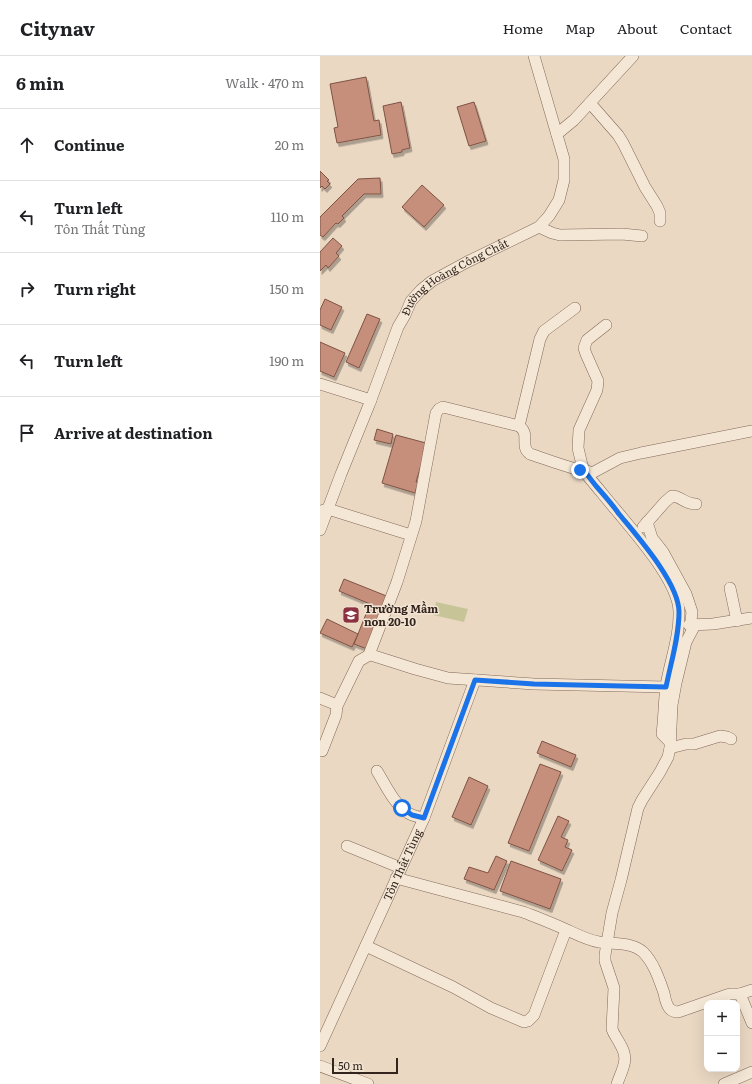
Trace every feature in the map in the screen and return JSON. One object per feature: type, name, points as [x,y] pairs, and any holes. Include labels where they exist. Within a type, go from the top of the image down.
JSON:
[{"type":"street","name":"Đường Hoàng Công Chất","points":[[320,530],[324,510],[371,400],[398,327],[411,301],[432,281],[539,227],[549,216],[559,200],[564,180],[564,159],[534,56]]},
{"type":"street","points":[[557,134],[574,120],[633,56]]},
{"type":"street","points":[[590,103],[618,135],[623,143],[645,187],[657,206],[660,213],[660,221]]},
{"type":"street","points":[[539,227],[560,235],[622,234],[642,236]]},
{"type":"street","points":[[519,426],[540,339],[544,331],[574,308]]},
{"type":"street","points":[[606,325],[587,340],[584,348],[598,381],[597,390],[579,430],[578,448],[585,471],[636,534],[666,576],[677,598],[679,610],[678,627],[666,687],[662,734],[670,746]]},
{"type":"street","points":[[320,384],[371,400]]},
{"type":"street","points":[[371,654],[370,652],[397,582],[416,521],[436,413],[439,409],[443,407],[519,426],[525,433],[525,448],[530,454],[580,470],[590,471],[592,473],[620,458],[752,431]]},
{"type":"street","points":[[636,534],[664,502],[672,496],[677,496],[688,503],[696,504]]},
{"type":"street","points":[[324,510],[411,535]]},
{"type":"street","points":[[647,522],[652,538],[663,552],[686,594],[692,612],[691,620],[695,625]]},
{"type":"street","points":[[730,588],[736,621]]},
{"type":"street","points":[[678,627],[713,624],[751,618]]},
{"type":"street","points":[[617,1084],[625,1065],[625,1060],[621,1044],[613,1033],[612,1029],[614,988],[605,961],[607,942],[612,913],[638,808],[666,762],[670,746],[672,705],[676,683],[686,642],[695,625]]},
{"type":"street","points":[[371,654],[372,656],[448,678],[534,684],[666,687]]},
{"type":"street","points":[[322,750],[336,715],[337,705],[359,661],[371,654]]},
{"type":"street","name":"Tôn Thất Tùng","points":[[320,1046],[424,818],[475,680]]},
{"type":"street","points":[[320,698],[337,705]]},
{"type":"street","points":[[670,746],[694,744],[720,736],[731,739]]},
{"type":"street","points":[[377,772],[392,796],[402,808],[412,815],[424,818]]},
{"type":"street","points":[[347,846],[398,873],[523,912],[589,939],[627,944],[642,951],[659,978],[671,1011],[678,1012],[730,994],[740,994],[752,990]]},
{"type":"street","points":[[366,946],[453,987],[491,1008],[524,1022],[528,1021],[534,1015],[566,930]]},
{"type":"street","points":[[740,994],[752,1023]]},
{"type":"street","points":[[320,1066],[368,1084]]},
{"type":"street","points":[[724,1084],[752,1072]]},
{"type":"shaded area","points":[[436,602],[468,609],[464,622],[433,615]]},
{"type":"building","points":[[366,77],[374,121],[379,120],[381,135],[337,143],[334,128],[338,127],[330,84]]},
{"type":"building","points":[[401,102],[410,148],[402,150],[402,152],[392,154],[383,106]]},
{"type":"building","points":[[474,102],[486,141],[469,146],[457,107]]},
{"type":"building","points":[[320,171],[329,180],[327,181],[330,184],[325,189],[322,186],[320,188]]},
{"type":"building","points":[[380,178],[381,194],[364,194],[342,216],[344,218],[338,224],[336,223],[323,237],[320,235],[320,217],[358,179]]},
{"type":"building","points":[[422,185],[444,205],[424,227],[402,207]]},
{"type":"building","points":[[333,238],[342,246],[336,253],[339,256],[328,268],[326,265],[320,271],[320,252]]},
{"type":"building","points":[[325,299],[342,307],[331,330],[320,325],[320,310]]},
{"type":"building","points":[[367,314],[380,319],[359,368],[346,362]]},
{"type":"building","points":[[320,342],[345,353],[334,377],[320,371]]},
{"type":"building","points":[[377,429],[393,434],[391,444],[374,440]]},
{"type":"building","points":[[396,435],[426,443],[423,452],[425,452],[416,482],[418,483],[415,493],[382,483]]},
{"type":"building","points":[[344,579],[389,597],[367,649],[354,644],[370,604],[339,591]]},
{"type":"building","points":[[327,619],[358,634],[352,647],[320,633]]},
{"type":"building","points":[[542,741],[576,755],[571,767],[537,753]]},
{"type":"building","points":[[540,764],[561,772],[529,851],[508,843]]},
{"type":"building","points":[[469,777],[488,786],[471,825],[452,817]]},
{"type":"building","points":[[558,816],[569,821],[561,837],[568,840],[565,847],[572,850],[562,871],[538,860]]},
{"type":"building","points":[[496,856],[507,861],[494,890],[464,879],[469,867],[488,873]]},
{"type":"building","points":[[511,861],[561,879],[550,909],[500,891]]},
{"type":"place","name":"Trường Mầm non 20-10","points":[[351,615]]},
{"type":"route","points":[[402,808],[412,815],[424,818],[475,680],[534,684],[666,687],[678,627],[679,610],[677,598],[666,576],[631,528],[585,471],[580,470]]}]
